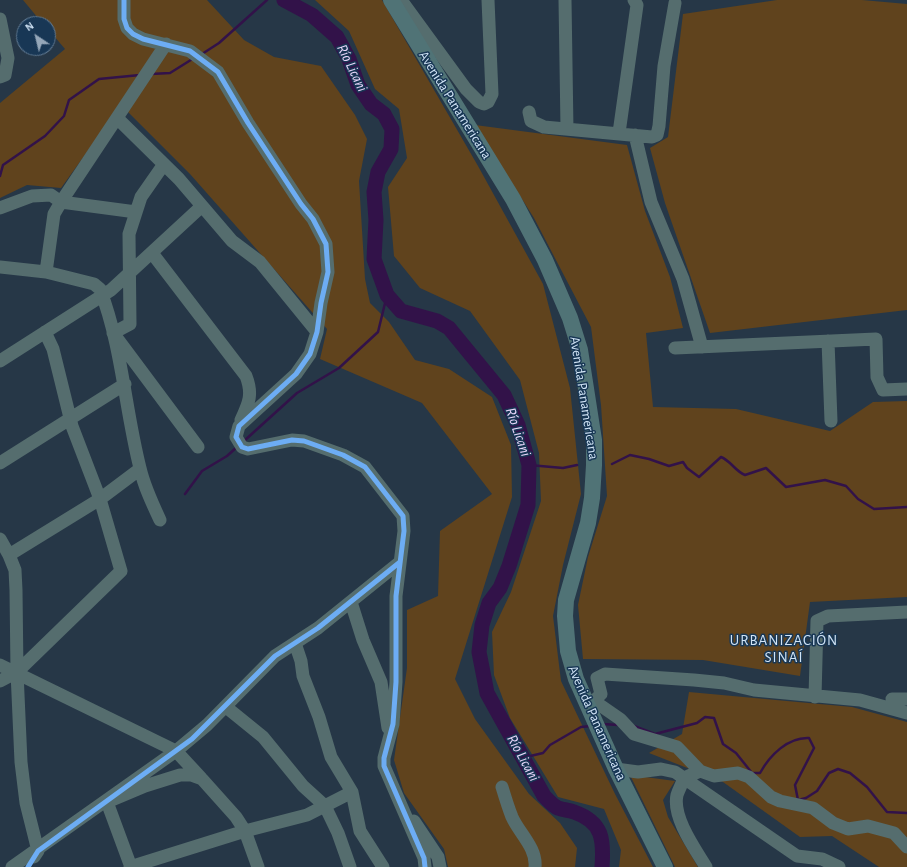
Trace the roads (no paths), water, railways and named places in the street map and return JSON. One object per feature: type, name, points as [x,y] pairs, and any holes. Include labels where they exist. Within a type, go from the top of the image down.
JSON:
[{"type":"main road","name":"Avenida Panamericana","points":[[396,1],[513,199],[560,291],[580,350],[594,440],[594,465],[592,498],[588,523],[566,600],[565,634],[569,658],[590,704],[600,734],[665,867]]},
{"type":"street","points":[[124,0],[124,19],[127,28],[134,34],[143,39],[190,51],[218,72],[248,123],[320,232],[326,244],[328,272],[321,303],[317,332],[310,354],[296,374],[239,426]]},
{"type":"street","points":[[396,1],[466,90],[479,102],[484,104],[488,102],[492,94],[488,0]]},
{"type":"street","points":[[565,0],[567,129]]},
{"type":"street","points":[[619,133],[637,5],[634,0]]},
{"type":"street","points":[[529,112],[531,121],[536,125],[652,137],[657,134],[664,66],[675,3]]},
{"type":"street","points":[[0,19],[8,58],[5,75],[0,77]]},
{"type":"street","points":[[46,272],[54,214],[166,44]]},
{"type":"street","points":[[117,118],[164,164],[232,241],[260,262],[317,332]]},
{"type":"street","points":[[635,135],[651,202],[683,279],[702,347]]},
{"type":"street","points":[[113,333],[130,324],[129,234],[141,197],[164,164]]},
{"type":"street","points":[[0,208],[32,196],[43,194],[51,195],[61,202],[136,212]]},
{"type":"street","points":[[0,361],[102,295],[129,274],[202,206]]},
{"type":"street","points":[[152,253],[246,376],[251,391],[250,399],[236,437],[242,447],[256,448],[285,440],[304,441],[343,455],[365,467],[403,516],[404,531],[396,596],[396,682],[390,741],[384,758],[384,766],[421,852],[425,867]]},
{"type":"street","points":[[0,267],[46,272],[94,284],[100,289],[113,333],[125,384],[140,469],[160,520]]},
{"type":"street","points":[[0,681],[17,672],[121,571],[100,499],[70,418],[53,349],[45,332]]},
{"type":"street","points":[[113,333],[198,447]]},
{"type":"street","points":[[675,348],[876,339],[877,377],[883,390],[907,389]]},
{"type":"street","points":[[828,341],[831,421]]},
{"type":"street","points":[[0,463],[125,384]]},
{"type":"street","points":[[9,555],[100,499],[140,469]]},
{"type":"street","points":[[0,540],[9,555],[15,570],[17,672],[22,769],[26,803],[38,850],[28,867]]},
{"type":"street","points":[[12,867],[176,752],[226,707],[275,656],[351,602],[400,562]]},
{"type":"street","points":[[351,602],[363,640],[381,682],[390,741]]},
{"type":"street","points":[[815,697],[817,621],[828,616],[907,612]]},
{"type":"street","points":[[295,643],[301,661],[303,676],[321,723],[331,757],[352,792],[360,831],[383,867]]},
{"type":"street","points":[[0,665],[17,672],[176,752],[236,816],[245,831],[258,867]]},
{"type":"street","points":[[907,713],[860,700],[815,697],[754,690],[724,683],[605,674],[597,678],[601,694],[590,704],[620,719],[634,734],[677,747],[700,771],[714,776],[738,773],[749,777],[771,797],[780,801],[813,808],[834,823],[848,829],[868,826],[894,833],[907,847]]},
{"type":"street","points":[[892,699],[907,699]]},
{"type":"street","points":[[226,707],[263,737],[303,786],[325,806],[338,832],[350,867]]},
{"type":"street","points":[[616,769],[638,772],[660,769],[675,772],[797,856],[822,859],[839,867]]},
{"type":"street","points":[[700,771],[684,778],[677,794],[676,806],[682,825],[706,867]]},
{"type":"street","points":[[106,802],[145,786],[180,775],[191,775],[202,779]]},
{"type":"street","points":[[502,787],[512,818],[532,852],[535,867]]},
{"type":"street","points":[[106,802],[131,867],[245,831],[307,815],[352,792]]},
{"type":"street","points":[[397,798],[429,841],[438,857],[440,867]]},
{"type":"waterway","points":[[202,54],[219,43],[267,0]]},
{"type":"waterway","name":"Río Licani","points":[[284,0],[312,15],[337,37],[349,59],[358,85],[371,104],[384,114],[392,129],[391,149],[378,172],[374,192],[376,220],[374,259],[387,295],[401,311],[437,321],[449,328],[504,395],[518,425],[529,465],[528,505],[509,566],[500,588],[489,603],[482,625],[479,652],[487,693],[544,796],[556,807],[584,816],[591,821],[600,833],[603,848],[602,867]]},
{"type":"waterway","points":[[151,74],[170,73],[194,58]]},
{"type":"waterway","points":[[0,176],[3,165],[45,136],[64,116],[69,100],[99,79],[140,75]]},
{"type":"waterway","points":[[244,441],[297,393],[339,368],[378,332],[387,295]]},
{"type":"waterway","points":[[185,494],[202,471],[227,456],[237,447]]},
{"type":"waterway","points":[[612,464],[630,455],[649,459],[669,466],[683,462],[687,468],[699,477],[721,457],[745,475],[766,468],[786,487],[825,480],[846,486],[858,499],[874,509],[907,507]]},
{"type":"waterway","points":[[529,465],[563,468],[577,465]]},
{"type":"waterway","points":[[634,726],[655,734],[697,723],[705,717],[714,718],[723,744],[736,753],[752,773],[760,773],[764,766],[780,748],[801,738],[809,738],[814,748],[795,785],[798,800],[806,798],[817,791],[829,773],[838,769],[850,773],[867,787],[887,812],[907,813]]},
{"type":"waterway","points":[[602,724],[619,725]]},
{"type":"waterway","points":[[522,758],[543,753],[550,745],[581,727],[591,726]]},
{"type":"district","name":"URBANIZACIÓN SINAÍ","points":[[784,648]]}]
